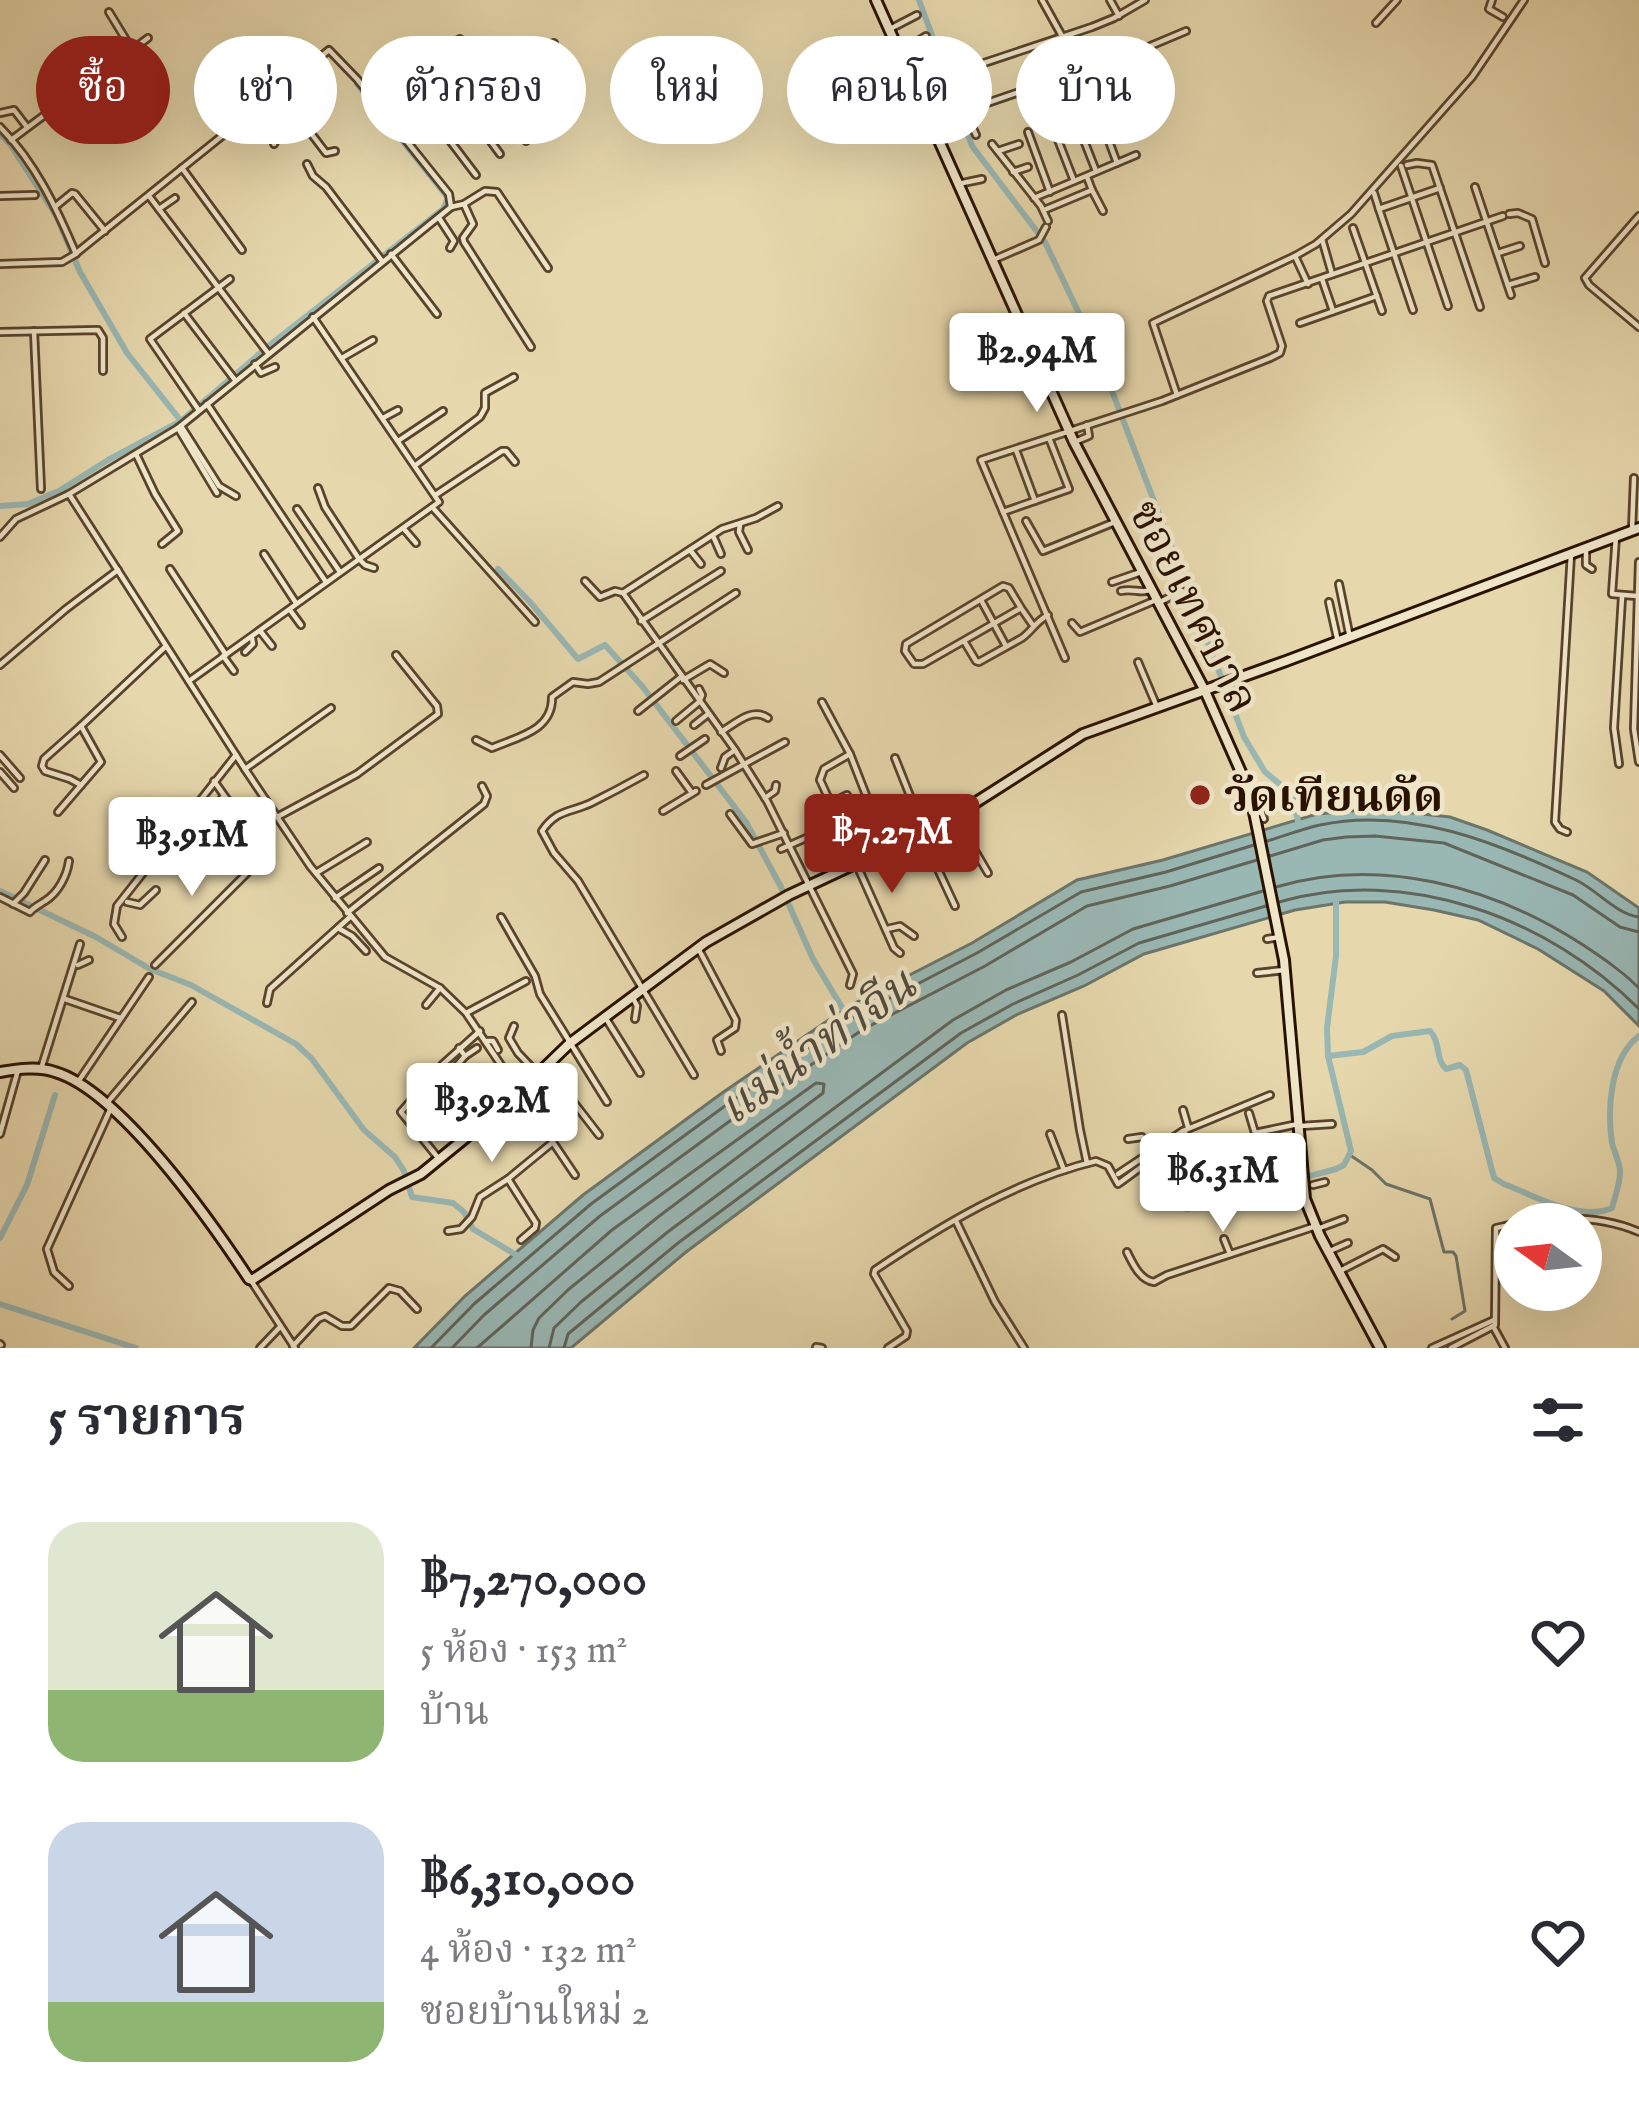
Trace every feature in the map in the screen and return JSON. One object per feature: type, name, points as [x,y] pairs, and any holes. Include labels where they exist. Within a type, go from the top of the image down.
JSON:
[{"type":"street","name":"ซอยเทศบาล","points":[[876,0],[893,36]]},
{"type":"street","points":[[1042,0],[1062,36],[1119,16],[1144,0]]},
{"type":"street","points":[[1110,0],[1119,16]]},
{"type":"street","points":[[1376,23],[1397,0]]},
{"type":"street","points":[[1492,0],[1490,9],[1502,17]]},
{"type":"street","points":[[1178,395],[1153,323],[1295,256],[1352,214],[1472,77],[1523,0]]},
{"type":"street","points":[[109,12],[124,36]]},
{"type":"street","points":[[890,29],[916,15]]},
{"type":"street","points":[[1173,36],[1186,31]]},
{"type":"street","points":[[337,59],[361,85]]},
{"type":"street","points":[[0,113],[14,110],[27,127]]},
{"type":"street","points":[[11,140],[36,120]]},
{"type":"street","points":[[0,127],[56,206],[75,254]]},
{"type":"street","points":[[0,264],[66,260],[212,144]]},
{"type":"street","points":[[319,144],[326,153],[335,151]]},
{"type":"street","points":[[410,144],[449,194],[451,207]]},
{"type":"street","points":[[452,144],[476,175]]},
{"type":"street","points":[[493,144],[500,154]]},
{"type":"street","name":"ซอยเทศบาล","points":[[941,144],[1074,442],[1205,691],[1245,783],[1285,970],[1302,1172],[1317,1228],[1380,1348]]},
{"type":"street","points":[[992,144],[1044,210],[1047,224],[1041,238],[993,260]]},
{"type":"street","points":[[998,151],[1019,144]]},
{"type":"street","points":[[1032,144],[1050,192]]},
{"type":"street","points":[[1060,144],[1074,181]]},
{"type":"street","points":[[1085,144],[1096,172]]},
{"type":"street","points":[[1110,144],[1117,163]]},
{"type":"street","points":[[1034,198],[1136,155]]},
{"type":"street","points":[[307,164],[380,258]]},
{"type":"street","points":[[1448,306],[1404,165],[1432,165],[1480,307]]},
{"type":"street","points":[[1013,172],[1028,167]]},
{"type":"street","points":[[182,168],[242,250]]},
{"type":"street","points":[[1086,176],[1103,211]]},
{"type":"street","points":[[958,184],[982,179]]},
{"type":"street","points":[[1475,187],[1511,296]]},
{"type":"street","points":[[1379,209],[1440,188]]},
{"type":"street","points":[[0,536],[16,519],[70,494],[180,427],[233,376],[255,364],[380,258],[451,207],[485,190],[497,192],[548,268]]},
{"type":"street","points":[[1044,210],[1092,190]]},
{"type":"street","points":[[56,206],[73,193],[105,231]]},
{"type":"street","points":[[1374,194],[1413,310]]},
{"type":"street","points":[[0,196],[35,195]]},
{"type":"street","points":[[149,196],[268,353]]},
{"type":"street","points":[[159,209],[175,198]]},
{"type":"street","points":[[464,204],[473,224],[464,242],[531,347]]},
{"type":"street","points":[[1065,658],[981,460],[1178,395],[1280,353],[1280,337],[1267,297],[1518,213],[1532,219],[1545,263]]},
{"type":"street","points":[[1639,216],[1585,278],[1639,327]]},
{"type":"street","points":[[438,217],[454,241],[450,248]]},
{"type":"street","points":[[1353,228],[1382,311]]},
{"type":"street","points":[[1322,239],[1333,275]]},
{"type":"street","points":[[1498,253],[1520,246]]},
{"type":"street","points":[[391,254],[437,314]]},
{"type":"street","points":[[1295,256],[1308,284]]},
{"type":"street","points":[[1508,285],[1534,278]]},
{"type":"street","points":[[197,407],[149,341],[230,279]]},
{"type":"street","points":[[1322,279],[1333,311]]},
{"type":"street","points":[[1300,323],[1377,296]]},
{"type":"street","points":[[184,313],[233,376]]},
{"type":"street","points":[[313,317],[436,502],[536,622]]},
{"type":"street","points":[[0,332],[98,330],[103,338],[103,371]]},
{"type":"street","points":[[34,331],[41,489]]},
{"type":"street","points":[[342,358],[373,340]]},
{"type":"street","points":[[255,364],[261,373],[275,367]]},
{"type":"street","points":[[1049,388],[1085,373]]},
{"type":"street","points":[[415,465],[480,417],[485,393],[514,377]]},
{"type":"street","points":[[206,404],[326,583]]},
{"type":"street","points":[[383,418],[398,410]]},
{"type":"street","points":[[398,441],[443,411]]},
{"type":"street","points":[[1074,442],[1089,436],[1087,424]]},
{"type":"street","points":[[180,427],[217,493]]},
{"type":"street","points":[[180,427],[219,486],[236,496]]},
{"type":"street","points":[[1003,512],[1070,487],[1049,438]]},
{"type":"street","points":[[1016,448],[1035,501]]},
{"type":"street","points":[[189,681],[502,451],[515,462]]},
{"type":"street","points":[[136,454],[178,531],[162,544]]},
{"type":"street","points":[[251,1280],[439,1160],[523,1094],[569,1044],[641,989],[698,948],[784,897],[954,815],[1083,734],[1636,529],[1634,478]]},
{"type":"street","points":[[318,488],[325,508],[359,560],[374,568]]},
{"type":"street","points":[[70,494],[244,769],[316,873],[393,963],[440,988],[466,1013],[575,1174]]},
{"type":"street","points":[[623,593],[728,526],[778,506]]},
{"type":"street","points":[[297,509],[340,572]]},
{"type":"street","points":[[1026,521],[1042,550],[1115,523]]},
{"type":"street","points":[[740,524],[748,550]]},
{"type":"street","points":[[403,528],[416,543]]},
{"type":"street","points":[[713,535],[721,554]]},
{"type":"street","points":[[1616,536],[1612,591],[1637,596]]},
{"type":"street","points":[[1586,548],[1586,565],[1592,569]]},
{"type":"street","points":[[690,550],[700,564]]},
{"type":"street","points":[[264,554],[296,604]]},
{"type":"street","points":[[1567,832],[1556,822],[1571,554]]},
{"type":"street","points":[[1639,562],[1634,729],[1639,762]]},
{"type":"street","points":[[170,569],[233,671]]},
{"type":"street","points":[[0,665],[118,570]]},
{"type":"street","points":[[641,621],[721,571]]},
{"type":"street","points":[[1112,583],[1141,572]]},
{"type":"street","points":[[585,581],[600,597],[623,593],[745,764],[853,974],[850,986]]},
{"type":"street","points":[[1339,584],[1350,638]]},
{"type":"street","points":[[1021,608],[920,665],[905,651],[906,644],[1006,586],[1032,624]]},
{"type":"street","points":[[1121,591],[1150,590]]},
{"type":"street","points":[[1072,623],[1080,632],[1182,591]]},
{"type":"street","points":[[476,740],[491,748],[519,738],[550,716],[552,697],[560,690],[573,682],[597,682],[736,593]]},
{"type":"street","points":[[1619,764],[1614,728],[1622,596]]},
{"type":"street","points":[[981,600],[1006,646]]},
{"type":"street","points":[[1329,602],[1338,642]]},
{"type":"street","points":[[289,609],[301,625]]},
{"type":"street","points":[[707,611],[713,623]]},
{"type":"street","points":[[964,641],[978,662],[1028,633],[1032,624],[1048,615]]},
{"type":"street","points":[[260,630],[272,646]]},
{"type":"street","points":[[245,652],[254,644],[251,637]]},
{"type":"street","points":[[81,785],[45,771],[44,759],[166,646]]},
{"type":"street","points":[[277,817],[357,774],[438,715],[439,709],[396,655]]},
{"type":"street","points":[[1138,662],[1157,707]]},
{"type":"street","points":[[638,711],[710,664],[724,673]]},
{"type":"street","points":[[676,721],[700,702],[699,689]]},
{"type":"street","points":[[822,702],[850,754],[897,872]]},
{"type":"street","points":[[244,769],[332,708]]},
{"type":"street","points":[[685,753],[748,715],[760,713],[768,718]]},
{"type":"street","points":[[694,725],[708,714]]},
{"type":"street","points":[[58,812],[100,759],[81,726]]},
{"type":"street","points":[[710,782],[785,742]]},
{"type":"street","points":[[721,767],[735,750]]},
{"type":"street","points":[[850,754],[821,773],[820,780],[885,930],[900,953]]},
{"type":"street","points":[[0,755],[20,778]]},
{"type":"street","points":[[122,937],[116,931],[117,907],[236,755]]},
{"type":"street","points":[[895,758],[955,906]]},
{"type":"street","points":[[663,811],[694,792],[676,771]]},
{"type":"street","points":[[0,772],[14,788]]},
{"type":"street","points":[[644,776],[585,806],[566,809],[542,831],[578,881],[694,1075]]},
{"type":"street","points":[[155,965],[261,859],[262,849],[214,781]]},
{"type":"street","points":[[1245,783],[1253,790],[1264,819]]},
{"type":"street","points":[[766,798],[776,785]]},
{"type":"street","points":[[267,1003],[270,988],[348,915],[484,804],[487,796],[482,786]]},
{"type":"street","points":[[814,804],[847,794]]},
{"type":"street","points":[[208,816],[224,797]]},
{"type":"street","points":[[730,814],[746,838],[757,843],[784,833]]},
{"type":"street","points":[[954,815],[988,873]]},
{"type":"street","points":[[782,849],[806,838]]},
{"type":"street","points":[[849,844],[865,838]]},
{"type":"street","points":[[168,840],[188,859]]},
{"type":"street","points":[[316,873],[367,842]]},
{"type":"street","points":[[16,901],[45,860]]},
{"type":"street","points":[[0,897],[30,912],[65,877],[68,862]]},
{"type":"street","points":[[335,898],[379,868]]},
{"type":"street","points":[[125,900],[140,905],[156,890]]},
{"type":"street","points":[[501,917],[535,976],[540,994],[607,1102]]},
{"type":"street","points":[[885,930],[900,926],[914,935]]},
{"type":"street","points":[[338,927],[366,951]]},
{"type":"street","points":[[1267,939],[1280,937]]},
{"type":"street","points":[[41,1069],[80,944]]},
{"type":"street","points":[[698,948],[736,1020],[735,1028],[717,1040],[722,1051]]},
{"type":"street","points":[[833,962],[843,953]]},
{"type":"street","points":[[74,970],[89,960]]},
{"type":"street","points":[[1257,974],[1285,970]]},
{"type":"street","points":[[853,974],[862,975]]},
{"type":"street","points":[[77,1084],[149,977]]},
{"type":"street","points":[[466,1013],[526,981]]},
{"type":"street","points":[[426,1005],[440,988]]},
{"type":"street","points":[[632,996],[638,1006],[635,1019]]},
{"type":"street","points":[[65,999],[120,1018]]},
{"type":"street","points":[[69,1286],[54,1272],[47,1250],[108,1106],[192,1002]]},
{"type":"street","points":[[1062,1016],[1088,1163]]},
{"type":"street","points":[[605,1017],[640,1073]]},
{"type":"street","points":[[514,1026],[509,1038],[518,1053],[542,1070],[599,1135]]},
{"type":"street","points":[[439,1160],[401,1112],[480,1031]]},
{"type":"street","points":[[454,1037],[465,1055]]},
{"type":"street","points":[[487,1041],[493,1041],[498,1050]]},
{"type":"street","points":[[453,1070],[477,1048]]},
{"type":"street","points":[[0,1134],[18,1069]]},
{"type":"street","points":[[0,1072],[59,1072],[108,1106],[186,1189],[294,1347],[321,1317],[351,1326],[389,1288],[400,1291],[417,1309]]},
{"type":"street","points":[[523,1094],[534,1090]]},
{"type":"street","points":[[1118,1174],[1185,1129],[1270,1095]]},
{"type":"street","points":[[1184,1110],[1185,1129],[1224,1203],[1325,1182]]},
{"type":"street","points":[[1249,1113],[1255,1133],[1331,1124]]},
{"type":"street","points":[[1050,1134],[1064,1171]]},
{"type":"street","points":[[1128,1139],[1142,1137],[1152,1150]]},
{"type":"street","points":[[888,1348],[908,1331],[874,1272],[904,1251],[1011,1192],[1064,1171],[1102,1162],[1118,1184],[1190,1139]]},
{"type":"street","points":[[448,1231],[461,1229],[480,1197],[553,1142]]},
{"type":"street","points":[[1282,1145],[1300,1144]]},
{"type":"street","points":[[1250,1158],[1259,1197]]},
{"type":"street","points":[[1169,1185],[1207,1169]]},
{"type":"street","points":[[1279,1176],[1302,1172]]},
{"type":"street","points":[[508,1179],[536,1223],[520,1240]]},
{"type":"street","points":[[1179,1181],[1185,1195],[1181,1204]]},
{"type":"street","points":[[1504,1348],[1492,1323],[1496,1228],[1549,1218],[1617,1223],[1639,1232]]},
{"type":"street","points":[[1126,1252],[1150,1282],[1345,1220]]},
{"type":"street","points":[[956,1221],[995,1302],[1024,1348]]},
{"type":"street","points":[[1224,1239],[1230,1254]]},
{"type":"street","points":[[1329,1251],[1348,1243]]},
{"type":"street","points":[[1340,1271],[1383,1249],[1395,1257]]},
{"type":"street","points":[[1452,1348],[1492,1323]]},
{"type":"street","points":[[1432,1348],[1492,1323]]},
{"type":"street","points":[[260,1348],[280,1327]]},
{"type":"water","name":"แม่น้ำท่าจีน","points":[[1375,809],[1450,817],[1487,830],[1587,872],[1639,908],[1639,1026],[1604,991],[1538,949],[1478,920],[1385,902],[1295,910],[1144,954],[967,1043],[686,1252],[571,1348],[414,1348],[465,1296],[583,1195],[849,1006],[972,943],[1077,880],[1317,814]]},
{"type":"waterway","points":[[919,0],[932,36]]},
{"type":"waterway","points":[[0,506],[28,504],[59,491],[181,421],[443,209],[448,198],[357,84]]},
{"type":"waterway","points":[[0,134],[56,215],[80,272],[127,353],[181,421]]},
{"type":"waterway","points":[[971,144],[1045,242],[1096,349],[1244,737],[1265,772],[1292,794],[1299,826]]},
{"type":"waterway","name":"แม่น้ำท่าจีน","points":[[498,569],[578,659],[605,645],[642,686],[746,822],[813,959],[847,1016]]},
{"type":"waterway","points":[[0,891],[150,969],[191,985],[296,1044],[364,1130],[395,1157],[412,1197],[453,1203],[473,1229],[518,1256]]},
{"type":"waterway","points":[[1187,1209],[1336,1169],[1351,1151],[1328,1056],[1336,899]]},
{"type":"waterway","points":[[1328,1056],[1363,1052],[1392,1036],[1430,1031],[1446,1069],[1460,1065],[1466,1070],[1494,1178],[1558,1206],[1586,1212],[1612,1208],[1620,1179],[1611,1130],[1613,1085],[1622,1057],[1639,1036]]},
{"type":"waterway","points":[[0,1238],[27,1185],[55,1095]]},
{"type":"waterway","points":[[1350,1155],[1386,1184],[1430,1199],[1444,1252],[1456,1256],[1465,1311],[1452,1319]]},
{"type":"waterway","points":[[0,1304],[136,1348]]},
{"type":"place","name":"วัดเทียนดัด","points":[[1200,795]]}]
